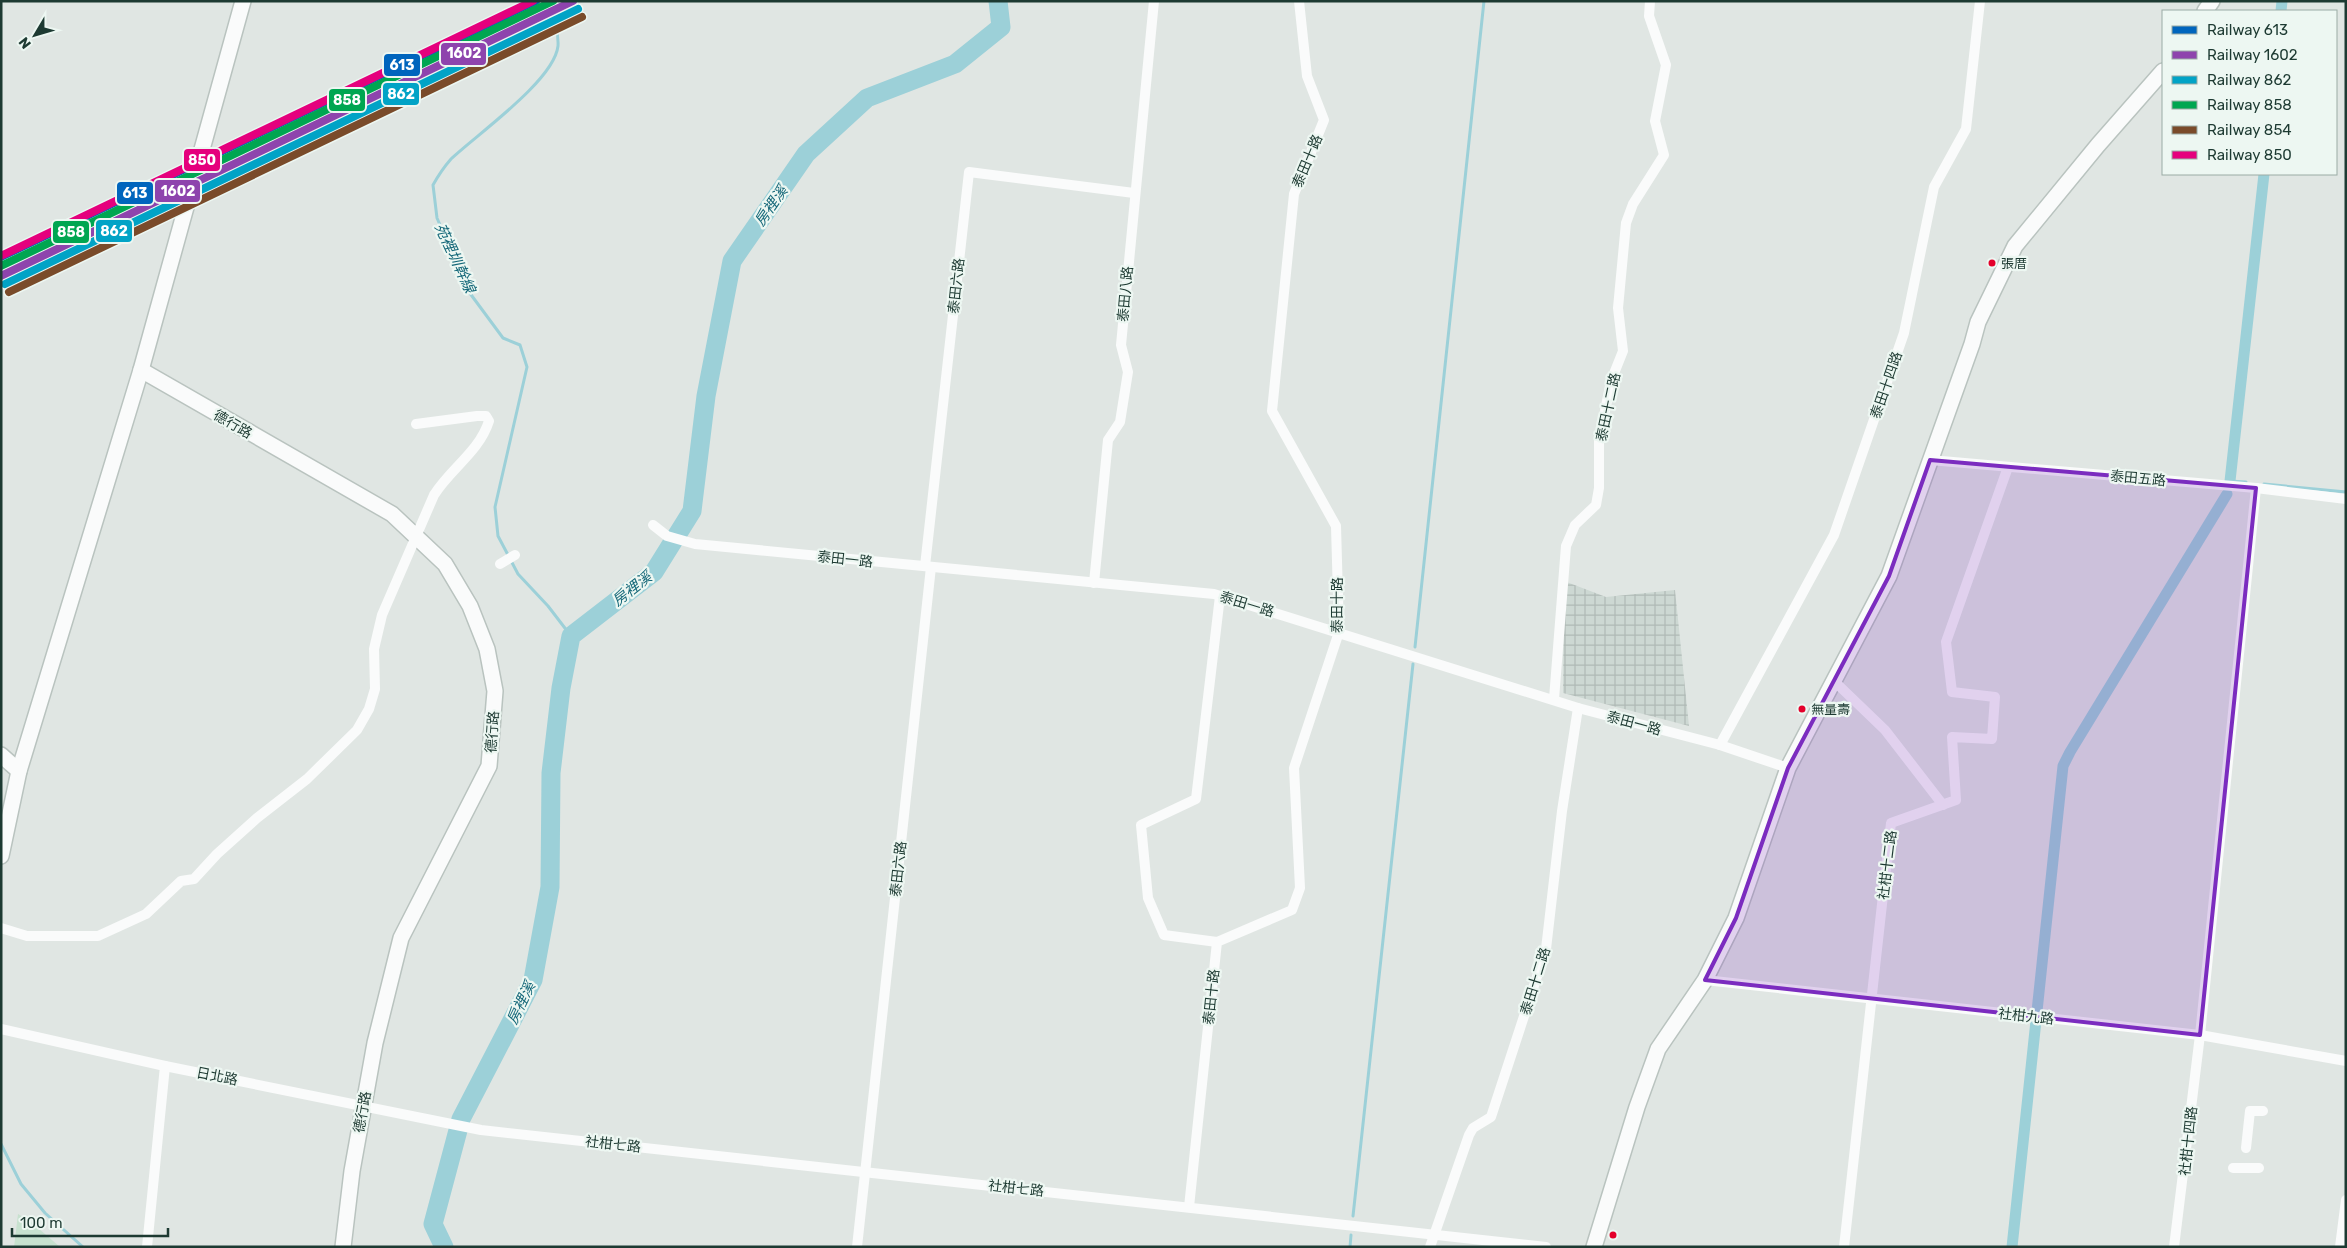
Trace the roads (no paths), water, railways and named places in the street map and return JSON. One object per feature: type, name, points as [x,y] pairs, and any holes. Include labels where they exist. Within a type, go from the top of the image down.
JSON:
[{"type":"street","points":[[1,856],[19,771],[141,370],[242,1]]},
{"type":"street","name":"泰田八路","points":[[1094,583],[1108,440],[1120,422],[1128,372],[1121,345],[1134,193],[1154,1]]},
{"type":"street","name":"泰田十路","points":[[1189,1208],[1217,942],[1292,910],[1300,888],[1294,768],[1339,632],[1336,526],[1272,411],[1294,194],[1324,120],[1307,76],[1299,1]]},
{"type":"street","name":"泰田十二路","points":[[1554,699],[1566,546],[1575,525],[1596,505],[1599,488],[1600,441],[1611,381],[1623,351],[1618,308],[1626,224],[1633,204],[1664,155],[1655,121],[1666,65],[1649,16],[1650,1]]},
{"type":"street","name":"泰田十四路","points":[[1720,746],[1834,535],[1904,333],[1934,187],[1966,129],[1980,1]]},
{"type":"street","points":[[1594,1247],[1637,1107],[1658,1049],[1705,980],[1736,918],[1788,768],[1889,576],[1972,344],[1978,322],[2015,246],[2162,71]]},
{"type":"street","name":"泰田六路","points":[[857,1247],[969,172],[1134,193]]},
{"type":"street","name":"德行路","points":[[141,370],[392,514],[445,564],[470,606],[488,649],[495,692],[489,766],[401,938],[375,1043],[352,1171],[343,1247]]},
{"type":"street","points":[[1,928],[27,936],[98,936],[146,914],[181,882],[194,879],[217,854],[257,818],[307,779],[357,730],[366,715],[374,689],[376,632],[416,536],[434,494],[443,481],[476,448],[489,421],[486,416],[477,416],[416,424]]},
{"type":"street","name":"泰田五路","points":[[1930,460],[2256,488],[2346,499]]},
{"type":"street","points":[[1833,680],[1885,730],[1943,805],[1956,800],[1952,737],[1992,739],[1995,697],[1952,692],[1946,642],[2008,467]]},
{"type":"street","name":"社柑十四路","points":[[2174,1247],[2200,1036],[2256,488]]},
{"type":"street","name":"泰田一路","points":[[653,525],[667,536],[686,543],[1220,596],[1578,708],[1720,746],[1788,768]]},
{"type":"street","points":[[500,564],[515,555]]},
{"type":"street","points":[[1217,942],[1164,935],[1148,898],[1141,825],[1196,799],[1220,596]]},
{"type":"street","name":"泰田十二路","points":[[1430,1247],[1469,1135],[1474,1128],[1491,1117],[1546,949],[1562,816],[1578,708]]},
{"type":"street","points":[[1,755],[19,771]]},
{"type":"street","name":"社柑十二路","points":[[1844,1247],[1892,823],[1943,805]]},
{"type":"street","name":"社柑九路","points":[[1705,980],[2200,1036],[2346,1061]]},
{"type":"street","name":"日北路","points":[[1,1029],[165,1066],[433,1119]]},
{"type":"street","points":[[147,1247],[165,1066]]},
{"type":"street","points":[[2246,1148],[2250,1111],[2263,1111]]},
{"type":"street","name":"社柑七路","points":[[433,1119],[486,1130],[1546,1247]]},
{"type":"street","points":[[2233,1168],[2259,1168]]},
{"type":"street","points":[[2340,1247],[2346,1200]]},
{"type":"waterway","name":"苑裡圳幹線","points":[[547,1],[557,34],[558,46],[553,60],[529,91],[451,159],[433,185],[437,218],[469,292],[503,338],[520,345],[527,367],[495,507],[498,536],[518,574],[548,606],[571,636]]},
{"type":"waterway","name":"房裡溪","points":[[444,1247],[433,1224],[461,1119],[533,980],[550,887],[551,773],[561,688],[571,636],[654,572],[692,511],[706,396],[732,261],[806,154],[867,98],[955,64],[1001,27],[998,1]]},
{"type":"waterway","points":[[1415,647],[1484,1]]},
{"type":"waterway","points":[[2281,10],[2282,1]]},
{"type":"waterway","points":[[2230,481],[2264,175]]},
{"type":"waterway","points":[[2230,481],[2246,482]]},
{"type":"waterway","points":[[2264,484],[2346,492]]},
{"type":"waterway","points":[[2012,1247],[2063,766],[2227,494]]},
{"type":"waterway","points":[[1353,1216],[1413,664]]},
{"type":"waterway","points":[[1,1144],[21,1184],[45,1213],[83,1247]]},
{"type":"waterway","points":[[1350,1247],[1351,1235]]},
{"type":"rail line","name":"850","points":[[1,256],[533,1]]},
{"type":"rail line","name":"613","points":[[1,257],[536,1]]},
{"type":"rail line","name":"858","points":[[1,266],[553,1]]},
{"type":"rail line","name":"1602","points":[[1,276],[573,1]]},
{"type":"rail line","name":"862","points":[[5,284],[578,9]]},
{"type":"rail line","name":"854","points":[[9,292],[582,17]]},
{"type":"place","name":"張厝","points":[[1992,263]]},
{"type":"place","name":"無量壽","points":[[1802,709]]}]
